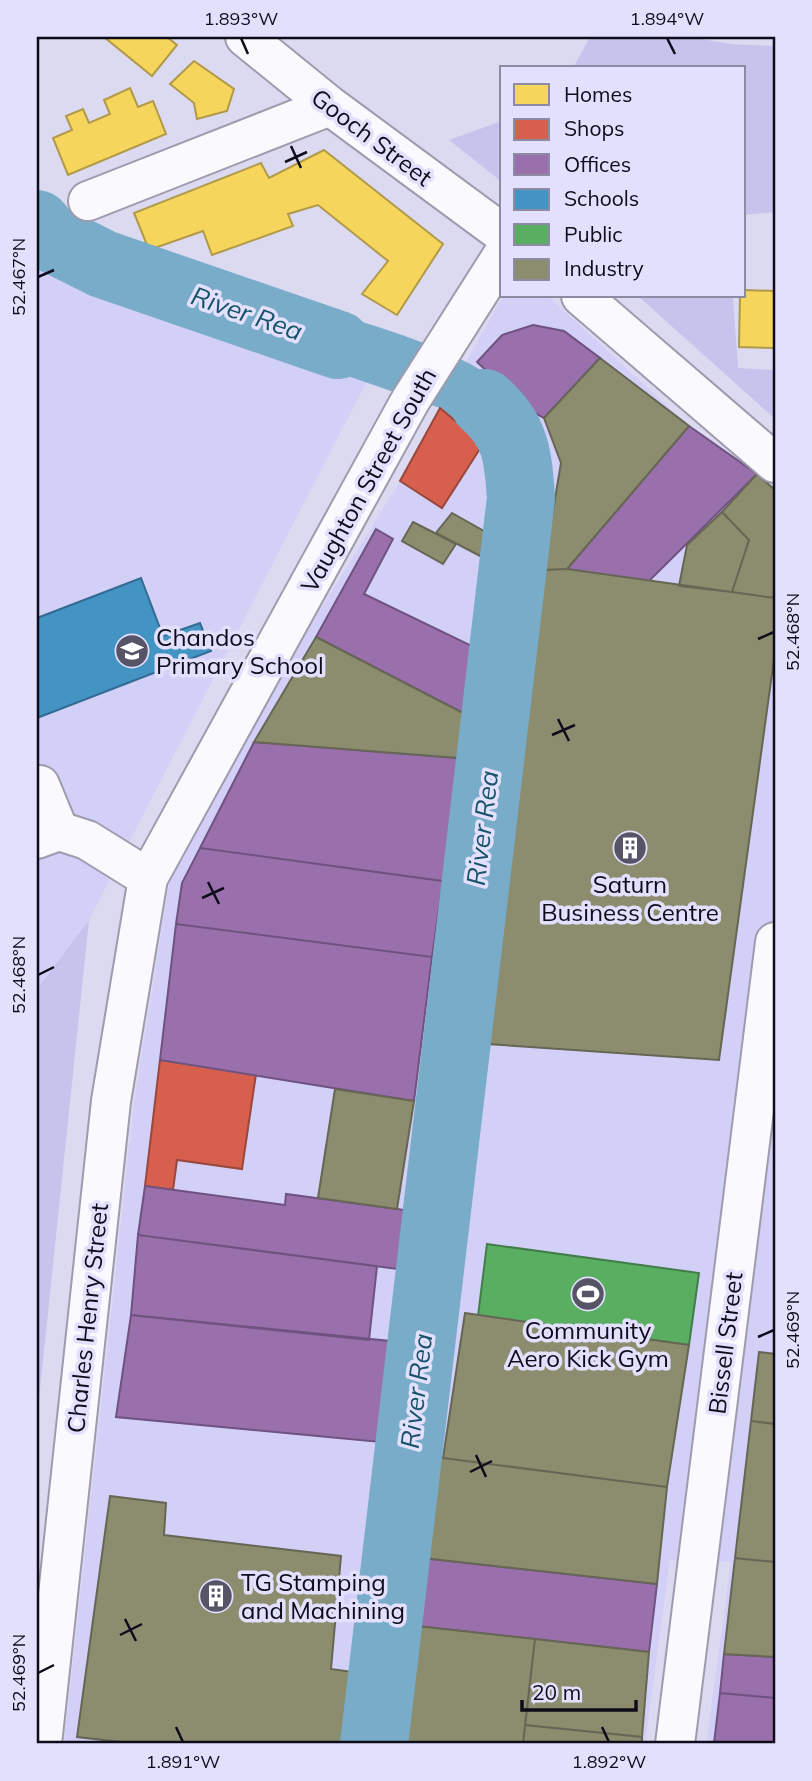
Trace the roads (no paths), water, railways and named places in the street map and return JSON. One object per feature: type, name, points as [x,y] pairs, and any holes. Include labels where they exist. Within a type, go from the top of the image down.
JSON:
[{"type":"street","name":"Gooch Street","points":[[245,37],[330,106],[500,232]]},
{"type":"street","points":[[88,201],[330,106]]},
{"type":"street","name":"Vaughton Street South","points":[[146,886],[410,401],[500,259]]},
{"type":"street","points":[[583,298],[775,463]]},
{"type":"street","points":[[37,786],[40,785],[48,835],[87,840],[146,886]]},
{"type":"street","name":"Charles Henry Street","points":[[42,1744],[111,1101],[146,886]]},
{"type":"street","name":"Bissell Street","points":[[675,1744],[775,942]]},
{"type":"waterway","name":"River Rea","points":[[37,224],[47,236],[103,264],[338,345]]},
{"type":"waterway","name":"River Rea","points":[[374,1744],[521,498],[514,446],[503,424],[484,403]]},
{"type":"place","name":"Chandos Primary School","points":[[132,651]]},
{"type":"place","name":"Saturn Business Centre","points":[[630,848]]},
{"type":"place","name":"Community Aero Kick Gym","points":[[588,1294]]},
{"type":"place","name":"TG Stamping and Machining","points":[[216,1596]]}]
